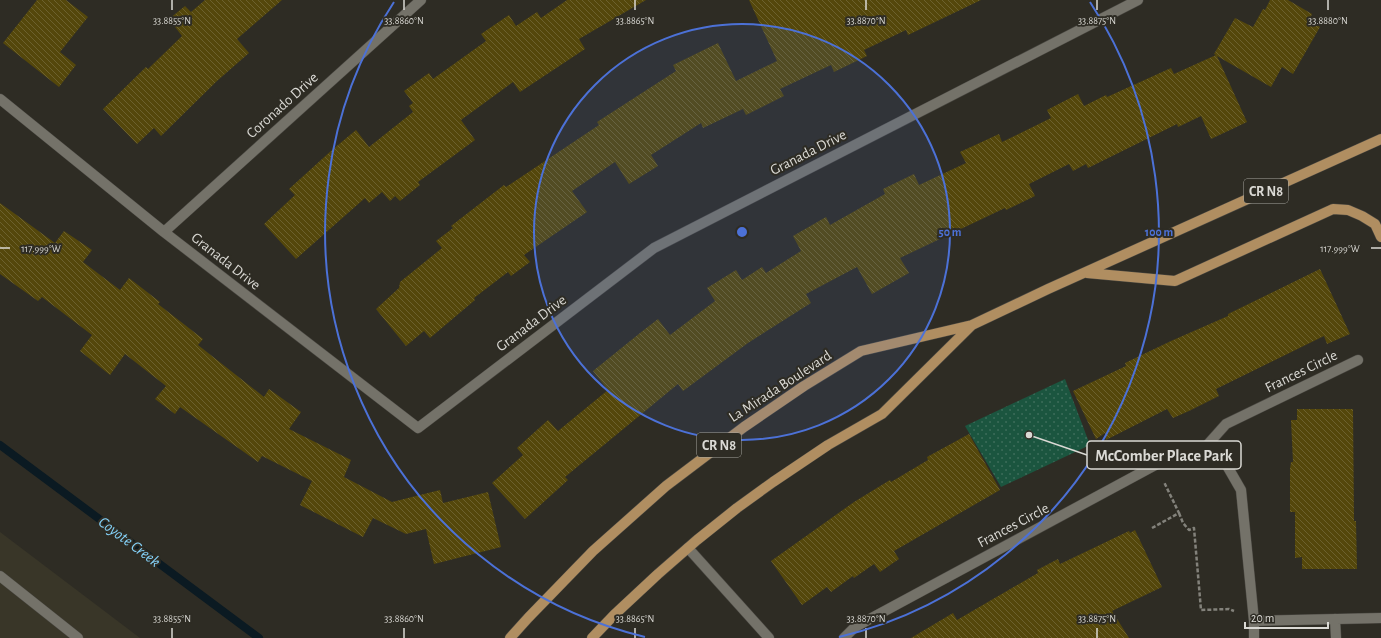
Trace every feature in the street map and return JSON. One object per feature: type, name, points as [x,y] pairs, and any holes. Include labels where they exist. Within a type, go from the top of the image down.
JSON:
[{"type":"main road","name":"La Mirada Boulevard","points":[[510,638],[593,551],[666,486],[744,427],[804,386],[861,351],[972,325],[1381,140]]},
{"type":"main road","points":[[1085,273],[1175,281],[1333,209],[1348,210],[1362,216],[1375,224],[1381,236]]},
{"type":"main road","name":"La Mirada Boulevard","points":[[592,638],[614,615],[688,548],[737,508],[828,445],[882,414],[972,325]]},
{"type":"street","name":"Coronado Drive","points":[[164,232],[421,0]]},
{"type":"street","name":"Granada Drive","points":[[0,99],[164,232],[418,428],[654,248],[1138,0]]},
{"type":"street","name":"Frances Circle","points":[[844,638],[855,627],[1172,456],[1201,452],[1226,424],[1358,360]]},
{"type":"street","points":[[1201,452],[1226,464],[1241,490],[1254,621],[1254,638]]},
{"type":"street","points":[[688,548],[769,638]]},
{"type":"street","points":[[0,576],[78,638]]},
{"type":"street","points":[[1254,621],[1381,618]]},
{"type":"street","points":[[1335,620],[1336,638]]},
{"type":"path","points":[[1156,465],[1183,524],[1189,530],[1194,528],[1201,610],[1229,609],[1254,621]]},
{"type":"path","points":[[1152,528],[1179,513]]},
{"type":"shaded area","points":[[0,532],[140,638],[0,638]]},
{"type":"green space","points":[[1065,379],[1090,445],[1001,487],[965,426]]},
{"type":"building","points":[[37,0],[66,0],[88,17],[60,52],[76,65],[59,87],[3,43]]},
{"type":"building","points":[[205,0],[282,0],[237,39],[249,53],[217,81],[161,136],[154,128],[137,144],[103,109],[146,67],[148,69],[182,36],[169,19],[185,6],[191,12]]},
{"type":"building","points":[[567,0],[646,0],[579,39],[585,49],[520,92],[513,82],[461,120],[475,140],[418,182],[420,185],[400,201],[395,196],[390,201],[382,192],[369,203],[365,198],[296,259],[264,224],[295,195],[289,189],[356,130],[369,147],[413,112],[409,106],[413,103],[404,91],[429,73],[433,79],[486,41],[481,34],[509,15],[516,26],[537,12],[541,18]]},
{"type":"building","points":[[749,0],[981,0],[908,35],[906,30],[864,50],[867,56],[834,72],[831,65],[780,89],[784,96],[746,115],[743,109],[703,128],[701,123],[651,155],[658,166],[629,184],[615,162],[572,191],[587,212],[524,255],[530,262],[511,276],[508,272],[474,298],[475,300],[430,338],[424,331],[406,346],[376,309],[399,288],[400,282],[442,248],[436,241],[453,228],[451,226],[504,185],[506,187],[599,125],[597,122],[676,71],[673,65],[718,43],[736,81],[777,61]]},
{"type":"building","points":[[1270,0],[1288,0],[1312,14],[1309,21],[1320,27],[1293,74],[1282,67],[1271,87],[1217,56],[1247,122],[1211,139],[1201,116],[1178,127],[1177,124],[1088,168],[1086,164],[1073,171],[1069,164],[1029,184],[1035,196],[1006,210],[1005,208],[900,258],[909,273],[872,294],[857,267],[806,294],[811,303],[748,343],[683,391],[678,384],[565,477],[568,480],[525,519],[492,483],[523,455],[517,448],[548,420],[558,431],[608,390],[593,371],[658,319],[670,335],[715,301],[707,288],[736,270],[742,280],[762,267],[766,273],[801,251],[793,236],[826,217],[830,225],[885,194],[883,189],[914,174],[919,185],[966,163],[960,152],[999,134],[1002,142],[1051,118],[1047,110],[1078,94],[1084,106],[1106,95],[1107,97],[1171,68],[1174,74],[1216,55],[1214,54],[1235,18],[1253,27]]},
{"type":"building","points":[[0,203],[55,243],[64,231],[92,250],[83,262],[120,290],[129,278],[160,302],[158,304],[203,339],[198,345],[264,397],[269,389],[301,412],[289,429],[351,460],[344,477],[392,502],[440,490],[443,503],[488,492],[501,547],[434,564],[426,529],[406,534],[373,518],[363,537],[300,505],[312,481],[262,456],[258,462],[180,407],[175,414],[155,399],[166,386],[125,354],[110,375],[80,351],[92,335],[42,297],[38,301],[0,274]]},
{"type":"building","points":[[1320,269],[1350,334],[1327,344],[1324,336],[1216,389],[1219,396],[1173,418],[1167,409],[1106,440],[1105,433],[1096,439],[1073,391],[1126,366],[1125,363],[1228,316],[1228,314]]},
{"type":"building","points":[[1297,409],[1353,409],[1354,521],[1356,521],[1357,569],[1302,569],[1302,557],[1295,558],[1295,512],[1290,512],[1290,469],[1291,462],[1293,462],[1291,420],[1297,420]]},
{"type":"building","points":[[969,434],[1000,490],[894,551],[899,559],[880,572],[874,564],[854,578],[853,576],[831,592],[827,587],[802,605],[771,561],[854,502],[890,480],[891,482],[928,460],[927,457]]},
{"type":"building","points":[[1135,530],[1162,587],[1112,611],[1129,638],[911,638],[953,613],[957,620],[1038,573],[1037,570],[1058,559],[1060,564],[1129,531],[1130,533]]},
{"type":"waterway","name":"Coyote Creek","points":[[0,445],[259,638]]},
{"type":"place","name":"McComber Place Park","points":[[1029,435]]}]
